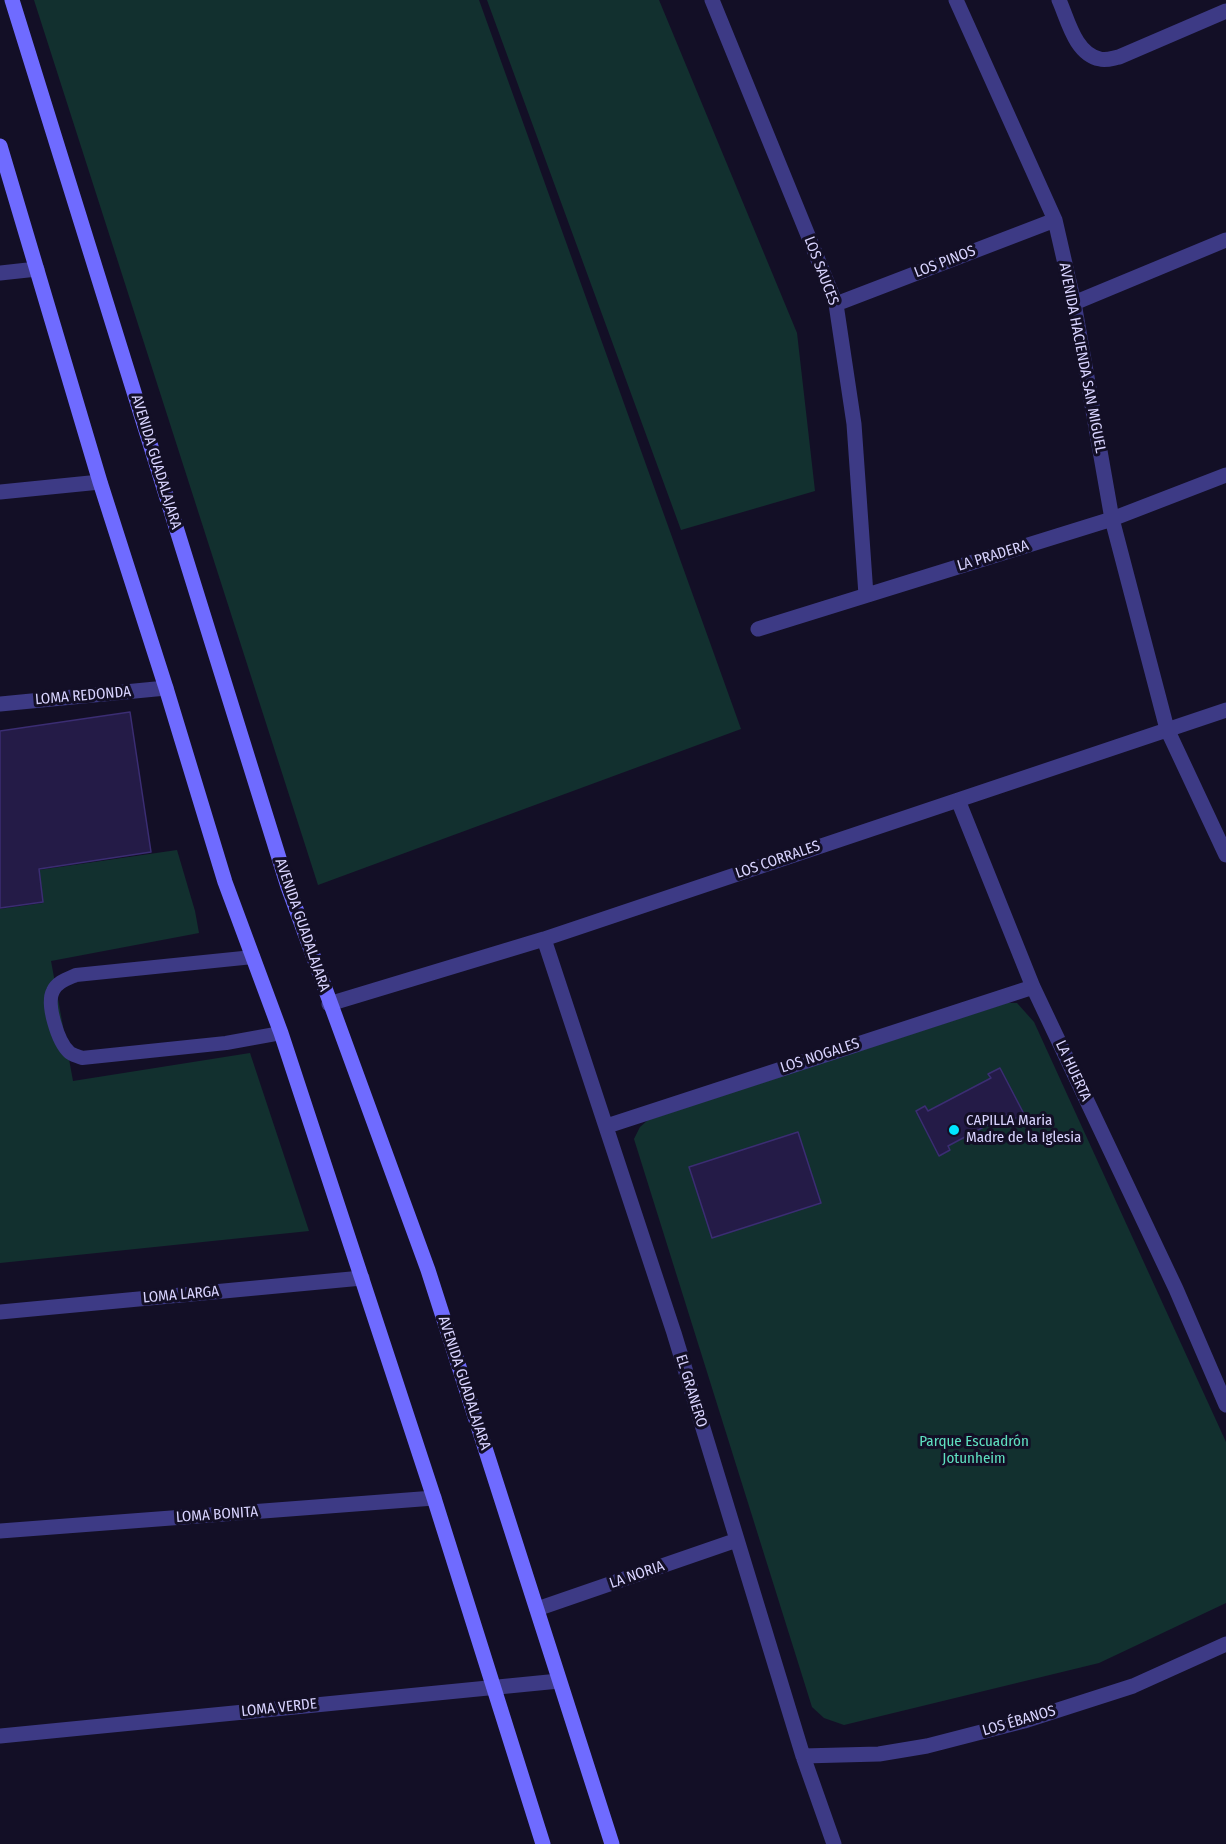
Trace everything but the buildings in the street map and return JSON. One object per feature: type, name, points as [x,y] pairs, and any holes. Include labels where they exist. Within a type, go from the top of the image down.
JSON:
[{"type":"main road","name":"AVENIDA GUADALAJARA","points":[[12,0],[280,864],[329,1004],[428,1270],[612,1844]]},
{"type":"main road","points":[[0,146],[100,482],[225,882],[281,1033],[362,1278],[495,1686],[543,1844]]},
{"type":"street","name":"LOS SAUCES","points":[[712,0],[836,304],[854,424],[866,595]]},
{"type":"street","name":"AVENIDA HACIENDA SAN MIGUEL","points":[[956,0],[1055,220],[1074,303],[1112,519],[1167,729],[1226,855]]},
{"type":"street","points":[[1059,0],[1078,44],[1091,56],[1103,60],[1119,57],[1226,11]]},
{"type":"street","name":"LOS PINOS","points":[[836,304],[1055,220]]},
{"type":"street","points":[[1074,303],[1226,240]]},
{"type":"street","points":[[0,273],[37,269]]},
{"type":"street","name":"LA PRADERA","points":[[758,629],[1112,519],[1226,475]]},
{"type":"street","points":[[0,492],[100,482]]},
{"type":"street","name":"LOMA REDONDA","points":[[0,704],[166,688]]},
{"type":"street","name":"LOS CORRALES","points":[[329,1004],[544,939],[1226,711]]},
{"type":"street","name":"LA HUERTA","points":[[958,800],[1034,987],[1171,1278],[1226,1404]]},
{"type":"street","name":"EL GRANERO","points":[[544,939],[674,1333],[802,1756],[834,1844]]},
{"type":"street","name":"LOS NOGALES","points":[[607,1126],[1034,987]]},
{"type":"street","name":"LOMA LARGA","points":[[0,1312],[362,1278]]},
{"type":"street","name":"LOMA BONITA","points":[[0,1531],[434,1498]]},
{"type":"street","name":"LA NORIA","points":[[537,1609],[737,1540]]},
{"type":"street","name":"LOS ÉBANOS","points":[[802,1756],[879,1754],[927,1746],[1024,1721],[1133,1686],[1226,1644]]},
{"type":"street","name":"LOMA VERDE","points":[[0,1736],[559,1681]]},
{"type":"lane","points":[[253,957],[76,975],[60,981],[52,992],[51,1009],[61,1041],[70,1053],[82,1058],[226,1043],[281,1033]]},
{"type":"green space","points":[[34,0],[479,0],[741,729],[318,885]]},
{"type":"green space","points":[[487,0],[659,0],[797,333],[815,491],[681,530]]},
{"type":"green space","points":[[177,850],[199,933],[51,961],[73,1081],[250,1053],[309,1231],[0,1263],[0,909],[43,903],[39,870]]},
{"type":"green space","name":"Parque Escuadrón Jotunheim","points":[[1007,1003],[1017,1003],[1034,1022],[1226,1442],[1226,1603],[1099,1663],[844,1725],[824,1718],[812,1707],[634,1139],[640,1127],[648,1120]]},
{"type":"place","name":"CAPILLA Maria Madre de la Iglesia","points":[[954,1130]]}]
